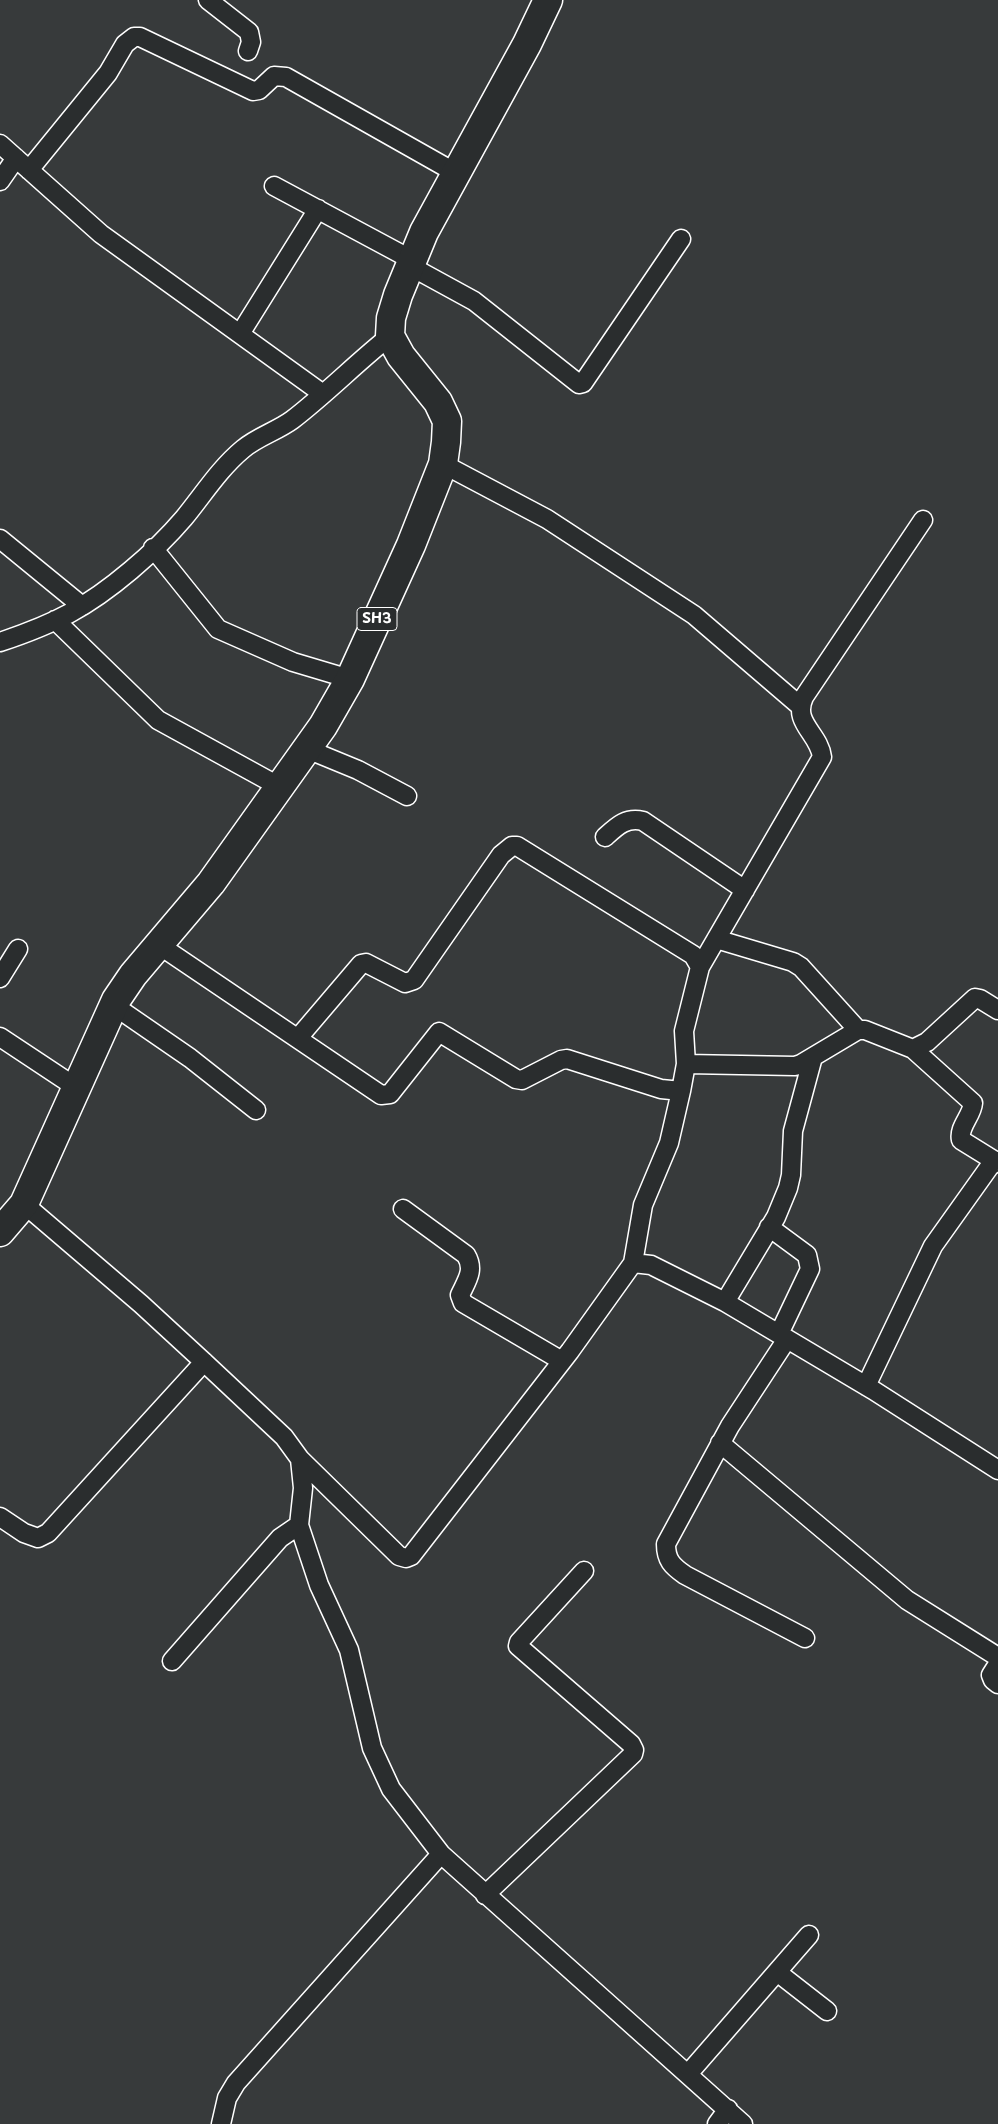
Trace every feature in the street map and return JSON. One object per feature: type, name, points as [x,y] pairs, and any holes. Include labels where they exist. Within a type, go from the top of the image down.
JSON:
[{"type":"main road","points":[[390,336],[391,318],[398,295],[424,232],[528,44],[548,0]]},
{"type":"main road","name":"SH3","points":[[0,1232],[24,1204],[114,1005],[133,975],[211,883],[339,701],[411,545],[443,464],[446,421],[438,402],[402,356],[390,336]]},
{"type":"street","points":[[208,0],[249,32],[251,42],[248,51]]},
{"type":"street","points":[[29,170],[108,73],[125,44],[134,37],[140,37],[253,91],[258,90],[274,76],[286,77],[456,173]]},
{"type":"street","points":[[0,144],[101,234],[323,394]]},
{"type":"street","points":[[0,181],[16,158]]},
{"type":"street","points":[[274,186],[318,209],[474,301],[578,384],[583,383],[681,239]]},
{"type":"street","points":[[240,334],[318,209]]},
{"type":"street","points":[[0,642],[29,632],[82,606],[129,571],[184,517],[217,474],[244,448],[290,422],[390,336]]},
{"type":"street","points":[[443,464],[546,519],[694,615],[800,706]]},
{"type":"street","points":[[24,1204],[141,1304],[284,1436],[300,1460],[399,1556],[406,1558],[411,1556],[562,1361],[633,1263],[643,1205],[669,1143],[682,1091],[686,1064],[684,1031],[700,967],[822,757],[821,750],[800,716],[800,706],[809,689],[923,520]]},
{"type":"street","points":[[0,539],[82,606]]},
{"type":"street","points":[[153,548],[218,628],[293,662],[350,679]]},
{"type":"street","points":[[55,620],[158,720],[280,787]]},
{"type":"street","points":[[307,749],[358,770],[407,796]]},
{"type":"street","points":[[605,837],[622,822],[634,819],[643,821],[745,890]]},
{"type":"street","points":[[298,1038],[361,964],[366,963],[405,983],[414,980],[501,855],[512,846],[516,846],[692,956],[700,967]]},
{"type":"street","points":[[716,939],[794,962],[801,967],[858,1030]]},
{"type":"street","points":[[159,945],[381,1095],[390,1094],[439,1032],[516,1079],[522,1080],[561,1060],[567,1059],[661,1089],[682,1091]]},
{"type":"street","points":[[0,978],[18,948]]},
{"type":"street","points":[[913,1049],[926,1042],[975,998],[980,998],[998,1010]]},
{"type":"street","points":[[114,1005],[190,1058],[256,1110]]},
{"type":"street","points":[[686,1064],[795,1066],[858,1030],[865,1030],[913,1049],[973,1103],[970,1115],[961,1130],[961,1140],[996,1161],[933,1246],[866,1386]]},
{"type":"street","points":[[0,1036],[77,1088]]},
{"type":"street","points":[[725,1302],[769,1227],[788,1188],[791,1175],[793,1131],[813,1057]]},
{"type":"street","points":[[403,1210],[466,1255],[471,1264],[470,1272],[460,1295],[463,1303],[562,1361]]},
{"type":"street","points":[[769,1227],[807,1255],[810,1269],[783,1337],[720,1443],[666,1544],[666,1554],[671,1566],[685,1575],[805,1638]]},
{"type":"street","points":[[633,1263],[651,1265],[725,1302],[866,1386],[998,1470]]},
{"type":"street","points":[[0,1517],[24,1533],[38,1538],[48,1534],[204,1362]]},
{"type":"street","points":[[720,1443],[907,1600],[998,1657]]},
{"type":"street","points":[[300,1460],[303,1488],[299,1525],[319,1585],[349,1650],[372,1748],[391,1789],[441,1854],[743,2124]]},
{"type":"street","points":[[172,1661],[280,1538],[299,1525]]},
{"type":"street","points":[[485,1895],[633,1754],[634,1750],[631,1744],[518,1646],[518,1642],[584,1571]]},
{"type":"street","points":[[998,1664],[991,1675],[998,1684]]},
{"type":"street","points":[[221,2124],[227,2098],[236,2084],[441,1854]]},
{"type":"street","points":[[688,2074],[809,1935]]},
{"type":"street","points":[[777,1972],[827,2011]]},
{"type":"street","points":[[717,2124],[728,2109]]}]
